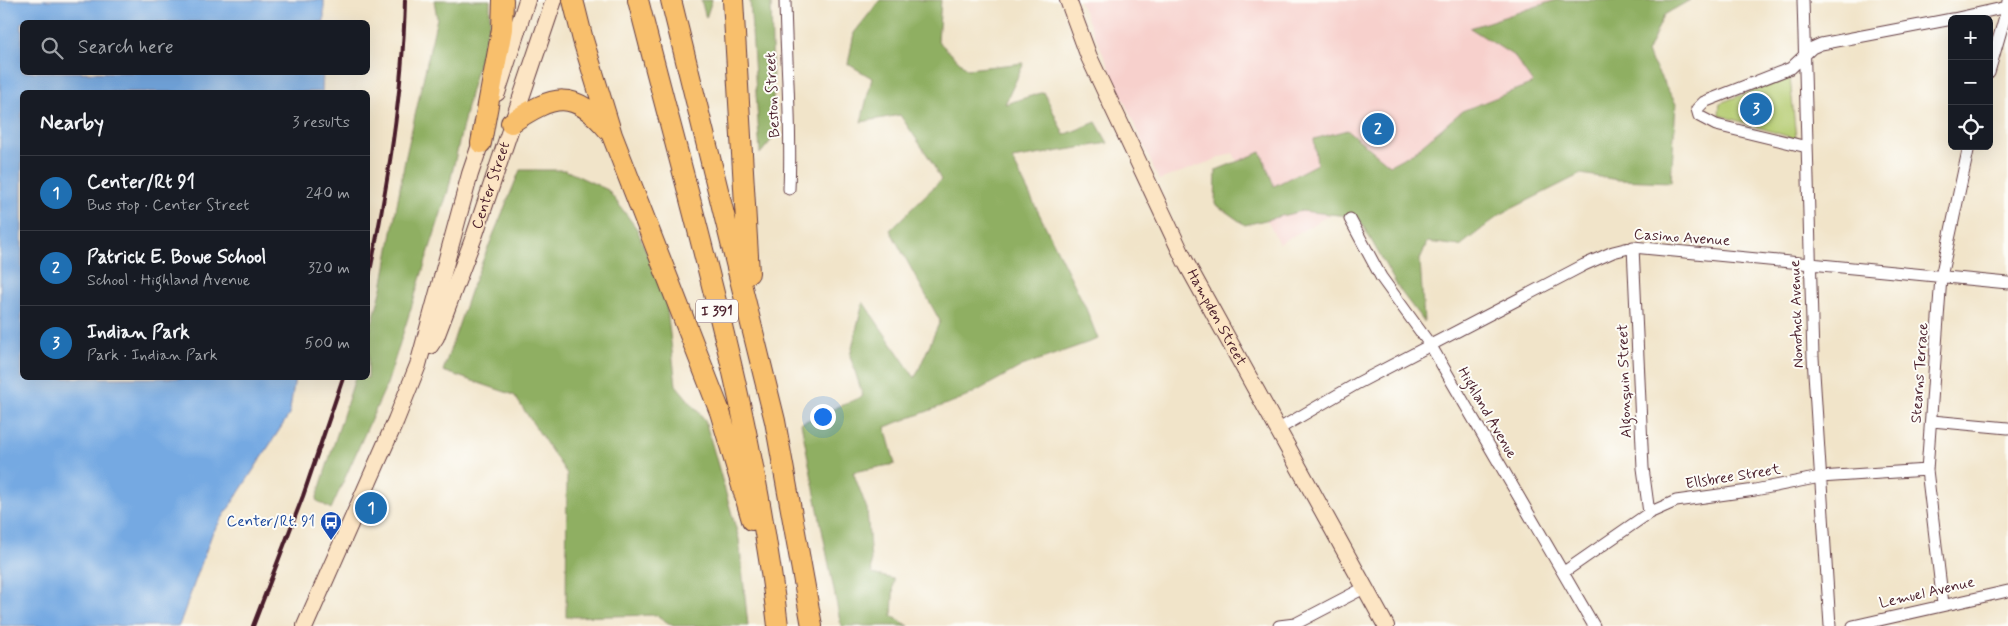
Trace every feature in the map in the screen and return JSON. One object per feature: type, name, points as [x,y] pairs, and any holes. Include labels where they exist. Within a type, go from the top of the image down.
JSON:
[{"type":"highway","points":[[481,143],[502,29],[504,0]]},
{"type":"highway","points":[[574,0],[583,40],[612,135],[720,412],[776,605]]},
{"type":"highway","name":"I 391","points":[[638,0],[742,414],[758,486],[778,626]]},
{"type":"highway","name":"I 391","points":[[670,0],[753,327],[782,453],[806,585]]},
{"type":"highway","points":[[733,0],[753,327]]},
{"type":"highway","points":[[511,123],[543,103],[559,100],[576,102],[594,113],[612,135]]},
{"type":"highway","points":[[806,585],[812,626]]},
{"type":"highway","points":[[806,585],[819,626]]},
{"type":"main road","name":"Center Street","points":[[305,626],[396,420],[418,365],[470,174],[527,0]]},
{"type":"main road","name":"Center Street","points":[[418,365],[436,337],[475,234],[554,0]]},
{"type":"main road","name":"Hampden Street","points":[[1068,0],[1090,57],[1147,184],[1189,270],[1386,626]]},
{"type":"street","name":"Beston Street","points":[[785,0],[787,92],[791,153],[789,189]]},
{"type":"street","name":"Nonotuck Avenue","points":[[1803,0],[1810,266],[1820,477],[1830,626]]},
{"type":"street","points":[[1967,15],[2008,4]]},
{"type":"street","points":[[1992,60],[2008,4]]},
{"type":"street","points":[[1807,147],[1716,125],[1699,116],[1697,109],[1704,102],[1791,68],[1804,55],[1821,44],[1948,20]]},
{"type":"street","name":"Stearns Terrace","points":[[1942,604],[1927,470],[1941,277],[1968,150]]},
{"type":"street","name":"Highland Avenue","points":[[1350,219],[1381,277],[1431,346],[1594,626]]},
{"type":"street","name":"Casino Avenue","points":[[1277,430],[1358,383],[1584,265],[1613,252],[1634,247],[1810,266],[2008,283]]},
{"type":"street","name":"Algonquin Street","points":[[1634,247],[1643,468],[1649,513]]},
{"type":"street","points":[[1932,421],[2008,428]]},
{"type":"street","name":"Ellsbree Street","points":[[1564,572],[1649,513],[1676,501],[1755,490],[1820,477],[1927,470]]},
{"type":"street","points":[[1279,626],[1295,624],[1364,588]]},
{"type":"street","name":"Lemuel Avenue","points":[[1852,626],[1942,604],[2008,591]]},
{"type":"shaded area","points":[[1079,0],[1679,0],[1601,30],[1605,108],[1363,196],[1279,244],[1233,153],[1159,180]]},
{"type":"green space","points":[[434,0],[490,0],[490,21],[470,94],[448,191],[387,384],[331,509],[316,500],[354,380],[370,380],[370,331],[382,288],[405,160],[437,18]]},
{"type":"green space","points":[[701,0],[712,0],[706,18]]},
{"type":"green space","points":[[750,0],[771,0],[774,137],[760,154]]},
{"type":"green space","points":[[880,0],[941,0],[938,41],[967,69],[1024,63],[1005,104],[1044,92],[1064,135],[1096,122],[1108,143],[1012,159],[1085,306],[1098,339],[1022,366],[966,397],[885,427],[895,464],[853,472],[867,509],[872,574],[894,579],[892,616],[909,626],[841,626],[801,423],[863,396],[850,356],[863,302],[915,378],[940,321],[890,230],[941,180],[930,159],[900,115],[861,122],[872,78],[848,64],[854,33]]},
{"type":"green space","points":[[1556,0],[1690,0],[1664,15],[1647,53],[1676,104],[1671,182],[1619,180],[1581,174],[1501,214],[1460,246],[1427,242],[1420,260],[1424,322],[1399,289],[1358,217],[1302,211],[1245,225],[1215,204],[1216,170],[1261,152],[1274,186],[1317,164],[1314,139],[1347,130],[1390,165],[1414,152],[1462,111],[1533,83],[1514,56],[1470,28]]},
{"type":"green space","points":[[1790,77],[1796,139],[1719,115],[1720,103]]},
{"type":"green space","points":[[520,170],[565,170],[608,190],[637,229],[666,300],[676,385],[705,420],[739,539],[748,626],[673,626],[656,615],[566,617],[567,474],[514,395],[443,371],[471,289]]},
{"type":"water","points":[[0,0],[324,0],[324,20],[20,20],[20,75],[323,75],[322,90],[20,90],[20,380],[295,380],[289,415],[212,534],[179,626],[0,626]]},
{"type":"railway","points":[[370,271],[382,212],[393,141],[401,71],[405,0]]},
{"type":"railway","points":[[253,626],[303,496],[342,380]]},
{"type":"place","name":"Indian Park","points":[[1756,109]]},
{"type":"place","name":"Patrick E. Bowe School","points":[[1378,129]]},
{"type":"place","name":"Center/Rt 91","points":[[371,508]]},
{"type":"place","name":"Center/Rt. 91","points":[[331,541]]}]
